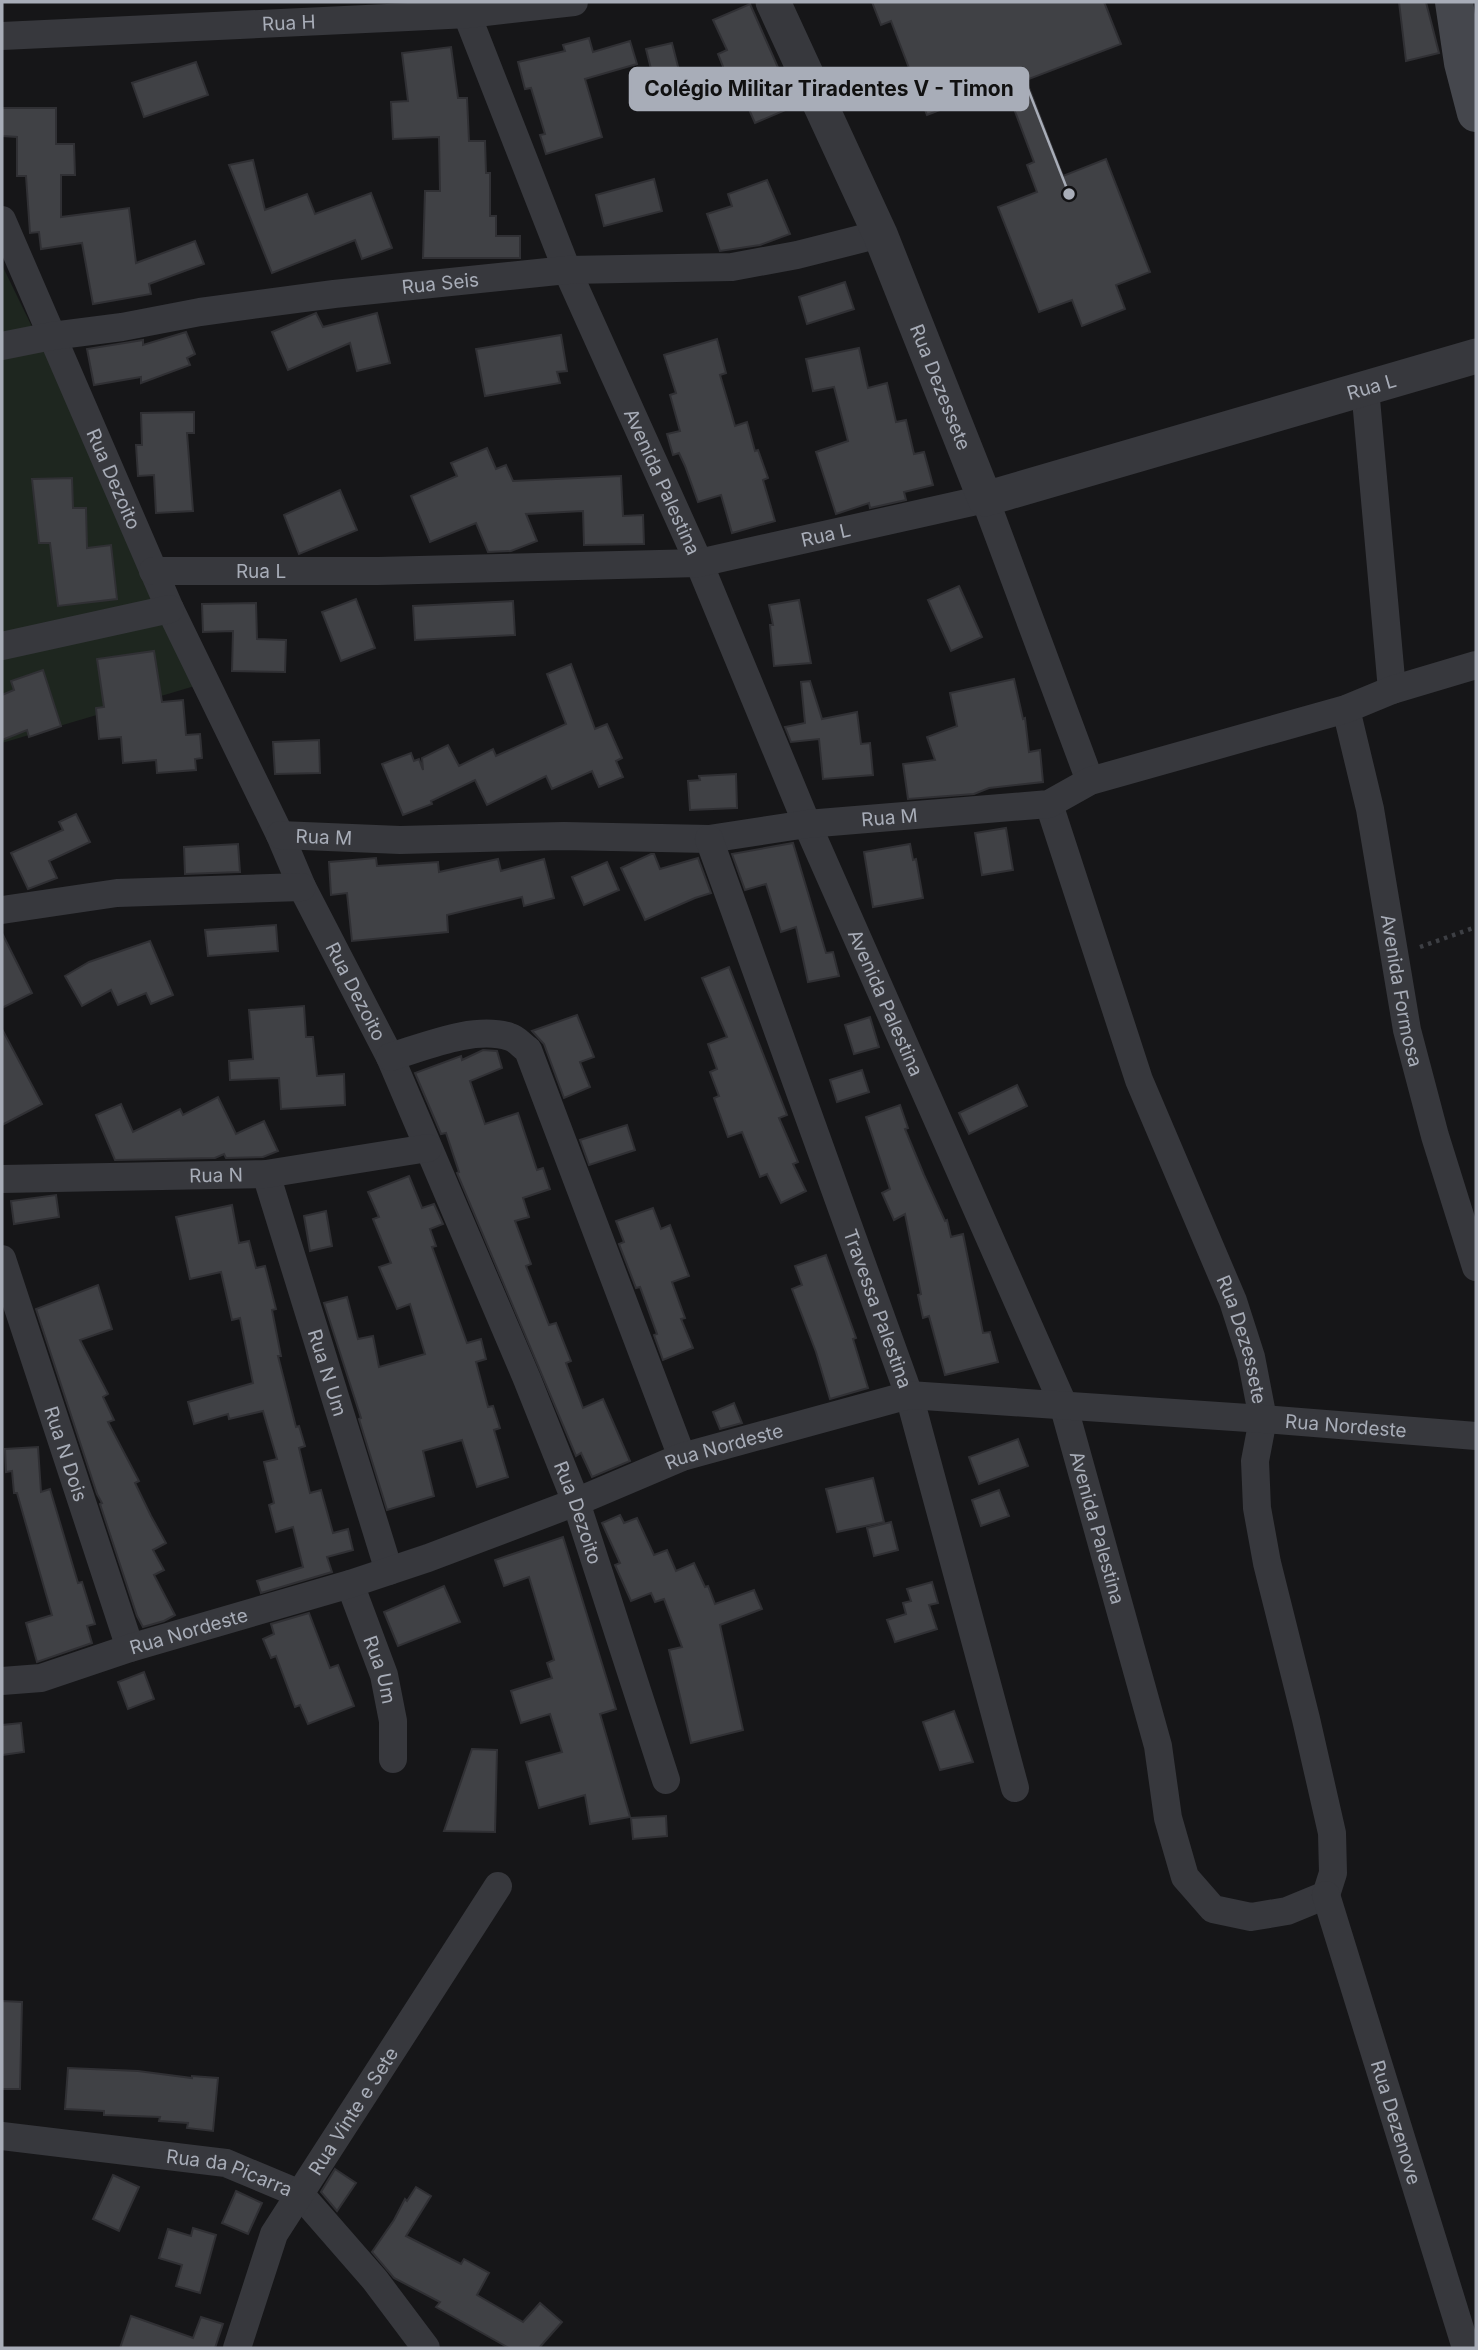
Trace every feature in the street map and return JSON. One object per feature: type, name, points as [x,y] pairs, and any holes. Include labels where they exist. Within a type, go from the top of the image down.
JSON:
[{"type":"main road","points":[[1454,2],[1476,113]]},
{"type":"street","name":"Rua H","points":[[2,36],[574,2]]},
{"type":"street","name":"Rua Dezessete","points":[[773,2],[880,234],[985,499],[1090,781]]},
{"type":"street","name":"Avenida Palestina","points":[[465,8],[567,270],[699,563],[807,824],[1063,1404],[1158,1746],[1168,1818],[1185,1877],[1213,1909],[1251,1917],[1287,1911],[1326,1895]]},
{"type":"street","name":"Rua Dezoito","points":[[2,220],[170,610],[280,835],[302,887],[390,1057],[527,1379],[576,1502],[666,1780]]},
{"type":"street","name":"Rua Seis","points":[[2,346],[52,335],[122,327],[200,312],[334,294],[567,270],[732,267],[797,255],[880,234]]},
{"type":"street","name":"Rua L","points":[[153,570],[378,571],[699,563],[985,499],[1476,356]]},
{"type":"street","points":[[1365,388],[1392,690]]},
{"type":"street","points":[[2,646],[170,610]]},
{"type":"street","name":"Rua M","points":[[280,835],[400,840],[564,836],[709,839],[807,824],[1049,804],[1090,781],[1346,709],[1392,690],[1476,664]]},
{"type":"street","name":"Avenida Formosa","points":[[1346,709],[1370,809],[1407,1030],[1435,1136],[1476,1267]]},
{"type":"street","name":"Rua Dezessete","points":[[1049,804],[1139,1080],[1233,1301],[1251,1357],[1264,1419],[1255,1461],[1256,1508],[1332,1833],[1333,1873],[1326,1895]]},
{"type":"street","name":"Travessa Palestina","points":[[709,839],[909,1395],[1015,1788]]},
{"type":"street","points":[[2,910],[117,893],[302,887]]},
{"type":"street","points":[[390,1057],[468,1035],[492,1033],[513,1038],[528,1050],[682,1457]]},
{"type":"street","name":"Rua N","points":[[2,1179],[265,1174],[428,1149]]},
{"type":"street","name":"Rua N Um","points":[[265,1174],[389,1570]]},
{"type":"street","name":"Rua N Dois","points":[[2,1259],[130,1648]]},
{"type":"street","name":"Rua Nordeste","points":[[2,1681],[41,1678],[130,1648],[351,1584],[576,1502],[682,1457],[909,1395],[1063,1404],[1476,1436]]},
{"type":"street","name":"Rua Um","points":[[351,1584],[384,1675],[393,1721],[393,1759]]},
{"type":"street","name":"Rua Vinte e Sete","points":[[237,2348],[274,2234],[498,1886]]},
{"type":"street","name":"Rua Dezenove","points":[[1326,1895],[1466,2348]]},
{"type":"street","name":"Rua da Picarra","points":[[2,2136],[226,2163],[300,2194],[374,2280],[426,2348]]},
{"type":"path","points":[[1396,955],[1476,927]]},
{"type":"shaded area","points":[[2,265],[205,683],[2,743]]},
{"type":"building","points":[[872,2],[1104,2],[1121,44],[1026,80],[1063,176],[1106,159],[1150,272],[1116,285],[1125,309],[1082,326],[1072,300],[1039,312],[998,207],[1037,192],[1027,165],[1034,162],[1005,85],[927,115],[891,21],[881,25]]},
{"type":"building","points":[[1399,2],[1426,2],[1439,53],[1406,61]]},
{"type":"building","points":[[750,4],[795,106],[755,123],[732,71],[726,74],[718,54],[727,50],[713,20]]},
{"type":"building","points":[[589,38],[593,52],[630,41],[637,64],[585,79],[602,137],[546,154],[540,135],[545,134],[531,88],[525,89],[518,62],[565,51],[563,45]]},
{"type":"building","points":[[672,43],[685,94],[659,101],[646,49]]},
{"type":"building","points":[[451,47],[458,98],[467,98],[469,141],[485,141],[486,173],[490,173],[490,216],[496,216],[496,236],[520,236],[520,258],[423,258],[425,191],[440,191],[439,137],[393,139],[391,102],[408,101],[402,53]]},
{"type":"building","points":[[196,62],[208,95],[144,117],[132,83]]},
{"type":"building","points":[[2,108],[56,108],[56,144],[74,144],[75,175],[61,175],[61,217],[129,208],[136,263],[195,241],[204,264],[149,284],[151,294],[93,304],[82,243],[41,249],[39,232],[30,233],[26,176],[17,176],[17,137],[2,136]]},
{"type":"building","points":[[253,160],[265,210],[307,194],[315,214],[371,193],[392,248],[362,259],[355,240],[272,273],[229,165]]},
{"type":"building","points":[[654,179],[662,211],[604,226],[596,195]]},
{"type":"building","points":[[767,180],[790,234],[760,245],[720,251],[707,214],[732,206],[728,194]]},
{"type":"building","points":[[845,282],[854,309],[807,324],[799,297]]},
{"type":"building","points":[[316,313],[323,327],[377,313],[390,363],[357,371],[350,343],[288,370],[272,332]]},
{"type":"building","points":[[186,332],[195,354],[187,358],[190,365],[141,383],[141,377],[94,385],[87,349],[143,340],[143,345]]},
{"type":"building","points":[[561,335],[567,371],[557,372],[560,383],[485,396],[476,349]]},
{"type":"building","points":[[717,339],[726,373],[720,375],[735,426],[747,422],[755,451],[758,450],[768,478],[763,480],[775,521],[732,533],[721,495],[698,502],[679,453],[673,455],[667,434],[680,431],[670,395],[676,393],[664,355]]},
{"type":"building","points":[[859,348],[868,388],[887,383],[896,422],[906,420],[914,454],[924,452],[933,485],[904,492],[906,500],[870,508],[869,503],[836,514],[816,452],[848,441],[834,387],[813,391],[806,359]]},
{"type":"building","points":[[194,412],[194,433],[187,433],[193,511],[156,513],[154,475],[138,476],[136,445],[142,445],[141,413]]},
{"type":"building","points":[[487,448],[496,469],[506,465],[513,481],[621,476],[623,516],[643,515],[644,544],[584,545],[583,511],[526,514],[537,541],[511,551],[488,552],[476,523],[430,542],[411,496],[457,476],[451,463]]},
{"type":"building","points":[[72,478],[73,508],[86,508],[87,548],[111,545],[117,599],[58,606],[50,543],[39,543],[32,479]]},
{"type":"building","points":[[340,490],[357,530],[299,554],[284,515]]},
{"type":"building","points":[[959,586],[982,637],[951,651],[928,600]]},
{"type":"building","points":[[356,599],[375,648],[341,661],[322,612]]},
{"type":"building","points":[[799,600],[811,663],[774,666],[770,625],[773,625],[769,605]]},
{"type":"building","points":[[513,601],[515,635],[415,640],[413,606]]},
{"type":"building","points":[[256,603],[257,639],[286,640],[285,672],[232,671],[233,631],[203,632],[202,604]]},
{"type":"building","points":[[154,651],[162,702],[183,700],[186,735],[200,734],[202,758],[195,759],[196,770],[157,773],[156,760],[123,763],[121,737],[99,739],[96,708],[104,707],[97,659]]},
{"type":"building","points":[[571,664],[595,729],[607,724],[622,758],[616,761],[623,777],[599,787],[592,771],[552,789],[546,776],[487,805],[475,780],[431,801],[432,804],[403,815],[382,764],[411,753],[414,761],[419,759],[423,770],[422,758],[448,745],[459,766],[493,749],[496,756],[566,724],[547,674]]},
{"type":"building","points":[[43,670],[61,726],[29,737],[27,730],[2,740],[2,695],[14,690],[11,681]]},
{"type":"building","points":[[1014,679],[1023,719],[1025,718],[1029,752],[1040,750],[1043,782],[989,788],[974,794],[908,799],[903,764],[935,760],[927,737],[957,726],[950,693]]},
{"type":"building","points":[[810,681],[822,719],[857,712],[861,744],[870,743],[873,775],[823,779],[819,739],[791,742],[785,727],[805,723],[801,682]]},
{"type":"building","points":[[319,740],[320,773],[275,774],[273,742]]},
{"type":"building","points":[[736,774],[737,808],[690,810],[688,781],[700,780],[699,776]]},
{"type":"building","points":[[76,814],[90,842],[49,861],[57,878],[28,889],[11,853],[63,830],[59,822]]},
{"type":"building","points":[[1006,828],[1013,870],[982,875],[975,833]]},
{"type":"building","points":[[793,843],[826,953],[833,952],[839,976],[808,982],[796,927],[781,932],[766,884],[745,890],[732,854]]},
{"type":"building","points":[[238,844],[240,872],[185,874],[184,847]]},
{"type":"building","points":[[910,844],[913,860],[916,859],[923,898],[873,907],[864,852]]},
{"type":"building","points":[[654,854],[660,869],[698,858],[711,893],[645,920],[621,868]]},
{"type":"building","points":[[376,858],[377,866],[438,862],[439,872],[498,859],[501,871],[544,859],[554,898],[524,906],[522,897],[447,915],[448,932],[352,941],[347,893],[331,895],[329,862]]},
{"type":"building","points":[[607,862],[619,890],[584,905],[572,877]]},
{"type":"building","points":[[276,925],[278,951],[208,956],[205,930]]},
{"type":"building","points":[[2,933],[32,993],[2,1008]]},
{"type":"building","points":[[150,941],[173,995],[151,1004],[146,993],[118,1005],[111,990],[82,1006],[65,976],[89,962]]},
{"type":"building","points":[[729,967],[787,1115],[779,1118],[798,1162],[793,1164],[806,1191],[781,1203],[767,1174],[760,1177],[742,1132],[728,1137],[714,1098],[719,1096],[710,1072],[717,1069],[708,1044],[727,1037],[702,978]]},
{"type":"building","points":[[304,1006],[306,1037],[313,1037],[317,1076],[344,1074],[345,1105],[281,1109],[279,1078],[230,1080],[229,1061],[253,1059],[249,1010]]},
{"type":"building","points":[[577,1015],[594,1057],[580,1062],[590,1087],[564,1098],[544,1044],[532,1031]]},
{"type":"building","points":[[870,1017],[879,1047],[854,1054],[845,1025]]},
{"type":"building","points":[[2,1029],[42,1104],[2,1125]]},
{"type":"building","points":[[483,1050],[497,1051],[502,1068],[470,1081],[485,1124],[518,1113],[537,1170],[543,1168],[550,1189],[523,1198],[529,1217],[515,1221],[531,1264],[526,1266],[549,1325],[556,1323],[571,1361],[566,1363],[583,1408],[603,1399],[630,1461],[592,1477],[581,1453],[576,1456],[457,1173],[459,1172],[446,1133],[441,1134],[415,1073],[461,1056],[462,1060]]},
{"type":"building","points":[[862,1070],[869,1092],[837,1102],[830,1080]]},
{"type":"building","points":[[1017,1085],[1027,1106],[969,1134],[959,1113]]},
{"type":"building","points":[[218,1097],[236,1134],[264,1121],[278,1151],[263,1157],[226,1158],[224,1154],[215,1158],[115,1160],[96,1115],[121,1104],[133,1132],[180,1109],[183,1115]]},
{"type":"building","points":[[900,1105],[908,1128],[905,1129],[945,1221],[947,1220],[951,1237],[963,1234],[983,1333],[990,1332],[998,1362],[945,1375],[929,1316],[923,1318],[918,1295],[921,1294],[905,1214],[894,1220],[882,1193],[890,1189],[866,1117]]},
{"type":"building","points":[[627,1125],[635,1150],[589,1165],[580,1140]]},
{"type":"building","points":[[409,1176],[422,1208],[434,1204],[443,1224],[430,1229],[436,1246],[432,1247],[467,1343],[481,1339],[486,1359],[476,1362],[488,1407],[493,1406],[500,1428],[494,1430],[508,1477],[477,1487],[462,1440],[423,1451],[434,1496],[387,1510],[324,1303],[347,1297],[358,1339],[373,1336],[379,1367],[425,1354],[410,1304],[397,1309],[379,1267],[391,1263],[373,1219],[379,1217],[368,1192]]},
{"type":"building","points":[[56,1195],[59,1217],[14,1224],[11,1201]]},
{"type":"building","points":[[232,1205],[239,1243],[249,1241],[256,1268],[265,1266],[276,1309],[272,1310],[281,1356],[278,1356],[296,1427],[299,1426],[305,1446],[299,1448],[310,1493],[321,1490],[333,1533],[348,1529],[353,1550],[327,1557],[332,1572],[261,1593],[257,1581],[303,1567],[293,1527],[276,1532],[269,1505],[274,1503],[264,1462],[277,1459],[263,1411],[229,1419],[228,1414],[194,1424],[188,1402],[253,1383],[240,1318],[232,1320],[221,1272],[190,1279],[176,1217]]},
{"type":"building","points":[[653,1208],[661,1229],[670,1225],[689,1276],[672,1282],[685,1318],[681,1319],[693,1348],[663,1360],[640,1287],[636,1288],[619,1244],[624,1242],[616,1221]]},
{"type":"building","points":[[326,1211],[332,1246],[310,1251],[304,1216]]},
{"type":"building","points":[[826,1255],[856,1338],[853,1339],[868,1388],[830,1399],[816,1352],[792,1289],[802,1285],[795,1266]]},
{"type":"building","points":[[98,1285],[112,1329],[80,1340],[108,1394],[103,1397],[114,1420],[108,1422],[139,1481],[135,1483],[166,1543],[153,1550],[164,1570],[154,1575],[175,1615],[143,1627],[137,1616],[36,1309]]},
{"type":"building","points":[[734,1403],[742,1423],[720,1429],[713,1412]]},
{"type":"building","points":[[1018,1439],[1028,1466],[979,1484],[969,1457]]},
{"type":"building","points":[[38,1447],[41,1492],[50,1489],[78,1583],[82,1582],[95,1624],[87,1626],[92,1643],[37,1662],[26,1623],[52,1615],[17,1493],[14,1493],[12,1471],[6,1472],[5,1449]]},
{"type":"building","points":[[873,1478],[884,1522],[837,1532],[826,1489]]},
{"type":"building","points":[[999,1490],[1009,1516],[981,1526],[972,1500]]},
{"type":"building","points":[[620,1515],[624,1523],[637,1518],[654,1555],[667,1550],[676,1571],[694,1563],[715,1604],[754,1590],[762,1609],[720,1625],[743,1730],[691,1743],[669,1650],[682,1647],[664,1599],[655,1602],[651,1593],[631,1601],[615,1565],[620,1563],[602,1523]]},
{"type":"building","points":[[891,1522],[898,1550],[874,1556],[867,1528]]},
{"type":"building","points":[[563,1537],[616,1709],[600,1714],[630,1817],[590,1824],[585,1795],[539,1808],[526,1762],[562,1752],[550,1714],[521,1723],[511,1691],[552,1678],[547,1663],[554,1660],[529,1577],[504,1586],[495,1560]]},
{"type":"building","points":[[932,1582],[938,1603],[929,1605],[937,1629],[895,1642],[887,1620],[906,1614],[903,1603],[911,1601],[907,1589]]},
{"type":"building","points":[[444,1586],[460,1622],[398,1646],[384,1612]]},
{"type":"building","points":[[309,1613],[330,1668],[338,1665],[354,1706],[308,1724],[300,1705],[295,1707],[276,1656],[271,1658],[263,1639],[274,1634],[271,1624]]},
{"type":"building","points":[[144,1672],[154,1699],[128,1709],[118,1682]]},
{"type":"building","points":[[954,1711],[973,1762],[940,1770],[923,1722]]},
{"type":"building","points":[[21,1723],[24,1752],[2,1755],[2,1725]]},
{"type":"building","points":[[472,1749],[497,1750],[495,1832],[444,1831]]},
{"type":"building","points":[[666,1816],[667,1836],[633,1839],[631,1818]]},
{"type":"building","points":[[2,2001],[22,2002],[20,2089],[2,2089]]},
{"type":"building","points":[[68,2068],[218,2078],[213,2131],[187,2128],[188,2123],[159,2121],[160,2117],[104,2115],[104,2111],[65,2109]]},
{"type":"building","points":[[335,2169],[356,2183],[337,2211],[321,2192]]},
{"type":"building","points":[[113,2175],[139,2187],[119,2231],[93,2219]]},
{"type":"building","points":[[416,2187],[431,2196],[406,2236],[461,2264],[464,2259],[489,2273],[477,2295],[523,2322],[540,2303],[562,2322],[539,2348],[509,2348],[436,2307],[440,2302],[394,2278],[372,2252],[405,2199],[407,2201]]},
{"type":"building","points":[[236,2191],[262,2203],[248,2234],[222,2223]]},
{"type":"building","points":[[193,2228],[216,2235],[200,2293],[176,2286],[182,2265],[159,2258],[168,2229],[191,2236]]},
{"type":"building","points":[[131,2316],[193,2338],[201,2317],[223,2324],[215,2348],[120,2348]]},
{"type":"place","name":"Colégio Militar Tiradentes V - Timon","points":[[1069,194]]}]
